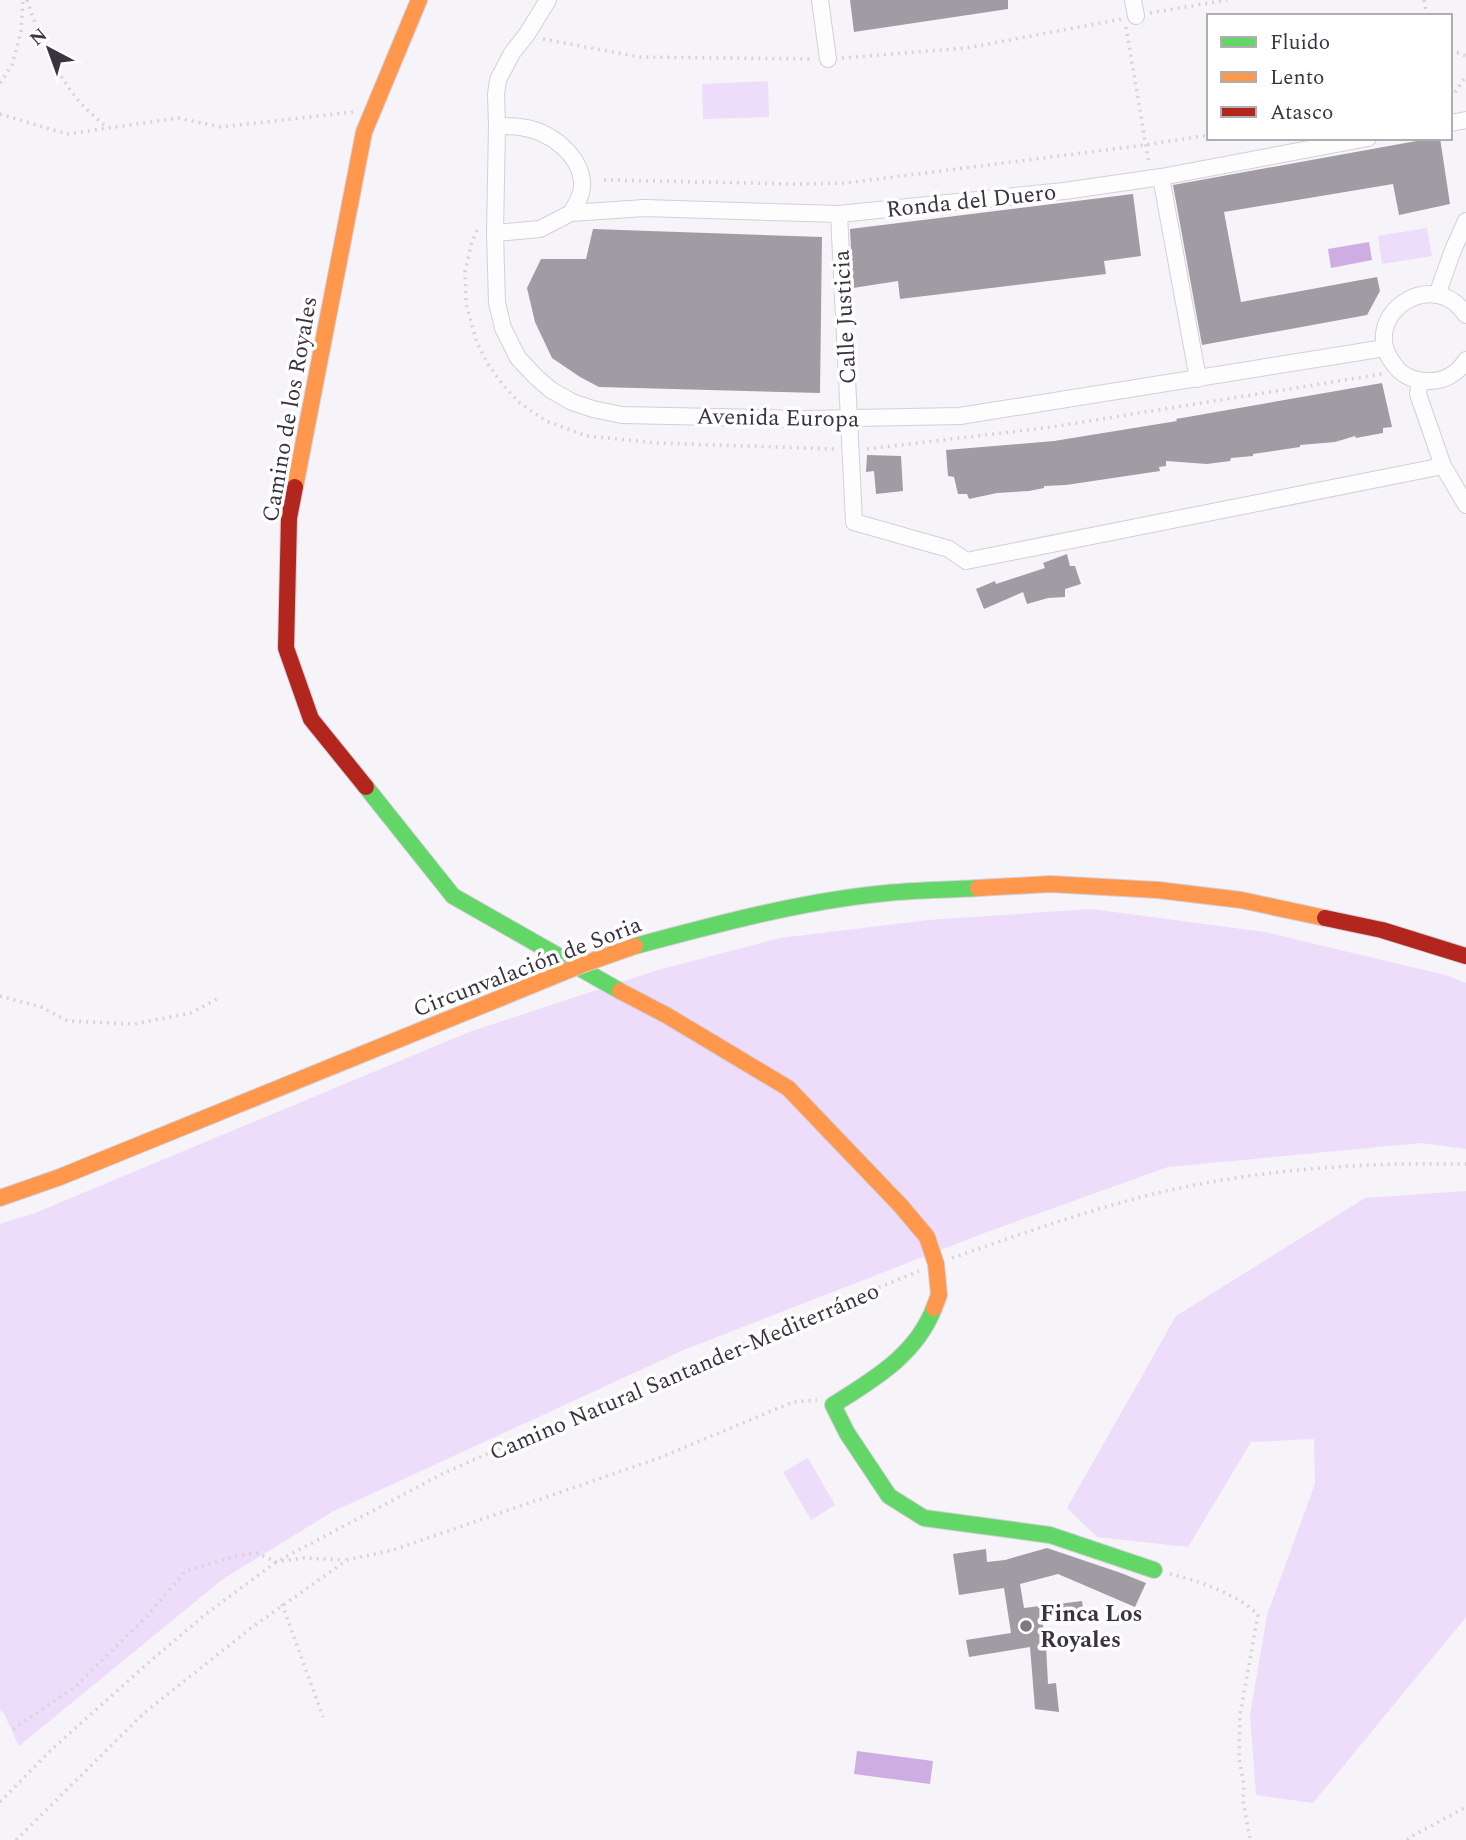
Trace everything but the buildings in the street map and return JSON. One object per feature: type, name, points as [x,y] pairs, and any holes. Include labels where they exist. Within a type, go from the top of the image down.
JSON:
[{"type":"main road","name":"Camino de los Royales","points":[[419,0],[364,132],[289,518],[286,648],[311,719],[453,896],[666,1015],[788,1088],[927,1237],[936,1264],[939,1295],[928,1324],[909,1350],[877,1376],[833,1405]]},
{"type":"main road","name":"Circunvalación de Soria","points":[[0,1198],[60,1177],[581,965],[635,946],[724,922],[818,903],[886,893],[1050,884],[1158,890],[1241,900],[1382,930],[1466,956]]},
{"type":"main road","points":[[833,1405],[847,1433],[889,1496],[924,1518],[1050,1535],[1154,1570]]},
{"type":"street","points":[[525,36],[548,0]]},
{"type":"street","points":[[820,0],[828,59]]},
{"type":"street","name":"Avenida Europa","points":[[525,36],[512,53],[498,80],[496,94],[497,303],[503,328],[518,358],[551,390],[572,402],[622,415],[804,419],[960,416],[1385,348]]},
{"type":"street","points":[[497,126],[520,127],[544,134],[574,159],[580,170],[582,189],[571,213]]},
{"type":"street","name":"Ronda del Duero","points":[[495,233],[540,229],[571,213],[644,208],[839,214],[1063,191],[1161,177],[1357,140]]},
{"type":"street","points":[[1161,177],[1198,379]]},
{"type":"street","name":"Calle Justicia","points":[[839,214],[854,522],[949,549],[966,561],[1443,466]]},
{"type":"street","points":[[1437,295],[1466,221]]},
{"type":"street","points":[[1466,315],[1461,307],[1448,298],[1420,294],[1407,299],[1396,308],[1388,320],[1384,334],[1385,348],[1390,360],[1398,370],[1419,381],[1445,379],[1466,363]]},
{"type":"street","points":[[1419,381],[1418,394],[1443,466],[1466,505]]},
{"type":"path","points":[[0,83],[12,65],[21,32],[25,0]]},
{"type":"path","points":[[25,0],[52,62],[76,97],[106,128]]},
{"type":"path","points":[[525,36],[640,57],[828,59],[966,48],[1135,8],[1227,0]]},
{"type":"path","points":[[1452,95],[1466,76]]},
{"type":"path","points":[[0,114],[67,134],[178,118],[221,127],[374,109]]},
{"type":"path","points":[[604,180],[847,183],[1207,135]]},
{"type":"path","points":[[0,996],[41,1007],[68,1021],[134,1024],[191,1013],[221,997]]},
{"type":"path","name":"Camino Natural Santander-Mediterráneo","points":[[0,1802],[50,1751],[148,1663],[276,1562],[446,1472],[648,1383],[936,1264],[1056,1222],[1169,1191],[1240,1177],[1318,1168],[1414,1163],[1466,1164]]},
{"type":"path","points":[[13,1729],[75,1687],[144,1619],[186,1571],[236,1556],[257,1553],[276,1562],[303,1558],[347,1560],[393,1550],[646,1462],[793,1402],[816,1400],[833,1405]]},
{"type":"path","points":[[16,1840],[144,1713],[282,1604],[347,1560]]},
{"type":"path","points":[[1154,1570],[1189,1578],[1234,1598],[1258,1615],[1240,1715],[1239,1759],[1250,1840]]},
{"type":"path","points":[[282,1604],[323,1717]]},
{"type":"path","points":[[1408,1840],[1466,1807]]},
{"type":"shaded area","points":[[768,81],[769,117],[703,119],[702,84]]},
{"type":"shaded area","points":[[1427,228],[1432,256],[1382,264],[1378,236]]},
{"type":"shaded area","points":[[1369,242],[1372,260],[1331,268],[1328,249]]},
{"type":"shaded area","points":[[1091,909],[1265,932],[1445,975],[1466,983],[1466,1149],[1421,1143],[1168,1167],[987,1232],[686,1349],[332,1512],[223,1579],[19,1746],[0,1710],[0,1224],[35,1213],[469,1032],[658,970],[780,938],[929,920]]},
{"type":"shaded area","points":[[1466,1191],[1466,1617],[1313,1803],[1256,1795],[1250,1715],[1267,1615],[1315,1484],[1314,1439],[1251,1442],[1188,1547],[1097,1537],[1067,1508],[1176,1316],[1365,1198]]},
{"type":"shaded area","points":[[808,1458],[835,1505],[811,1520],[783,1472]]},
{"type":"shaded area","points":[[857,1751],[933,1761],[930,1784],[854,1774]]},
{"type":"traffic: fast","points":[[366,787],[453,896],[620,991]]},
{"type":"traffic: fast","points":[[635,946],[792,907],[898,892],[978,888]]},
{"type":"traffic: fast","points":[[934,1308],[926,1325],[905,1352],[878,1375],[833,1405],[847,1433],[889,1496],[924,1518],[1050,1535],[1154,1570]]},
{"type":"traffic: slow","points":[[295,487],[364,132],[419,0]]},
{"type":"traffic: slow","points":[[978,888],[1050,884],[1158,890],[1241,900],[1325,918]]},
{"type":"traffic: slow","points":[[503,997],[635,946]]},
{"type":"traffic: slow","points":[[620,991],[666,1015],[788,1088],[901,1206],[927,1237],[936,1264],[939,1295],[934,1308]]},
{"type":"traffic: slow","points":[[0,1198],[60,1177],[503,997]]},
{"type":"traffic: jam","points":[[295,487],[289,518],[286,648],[311,719],[366,787]]},
{"type":"traffic: jam","points":[[1325,918],[1382,930],[1466,956]]},
{"type":"place","name":"Finca Los Royales","points":[[1026,1626]]}]
